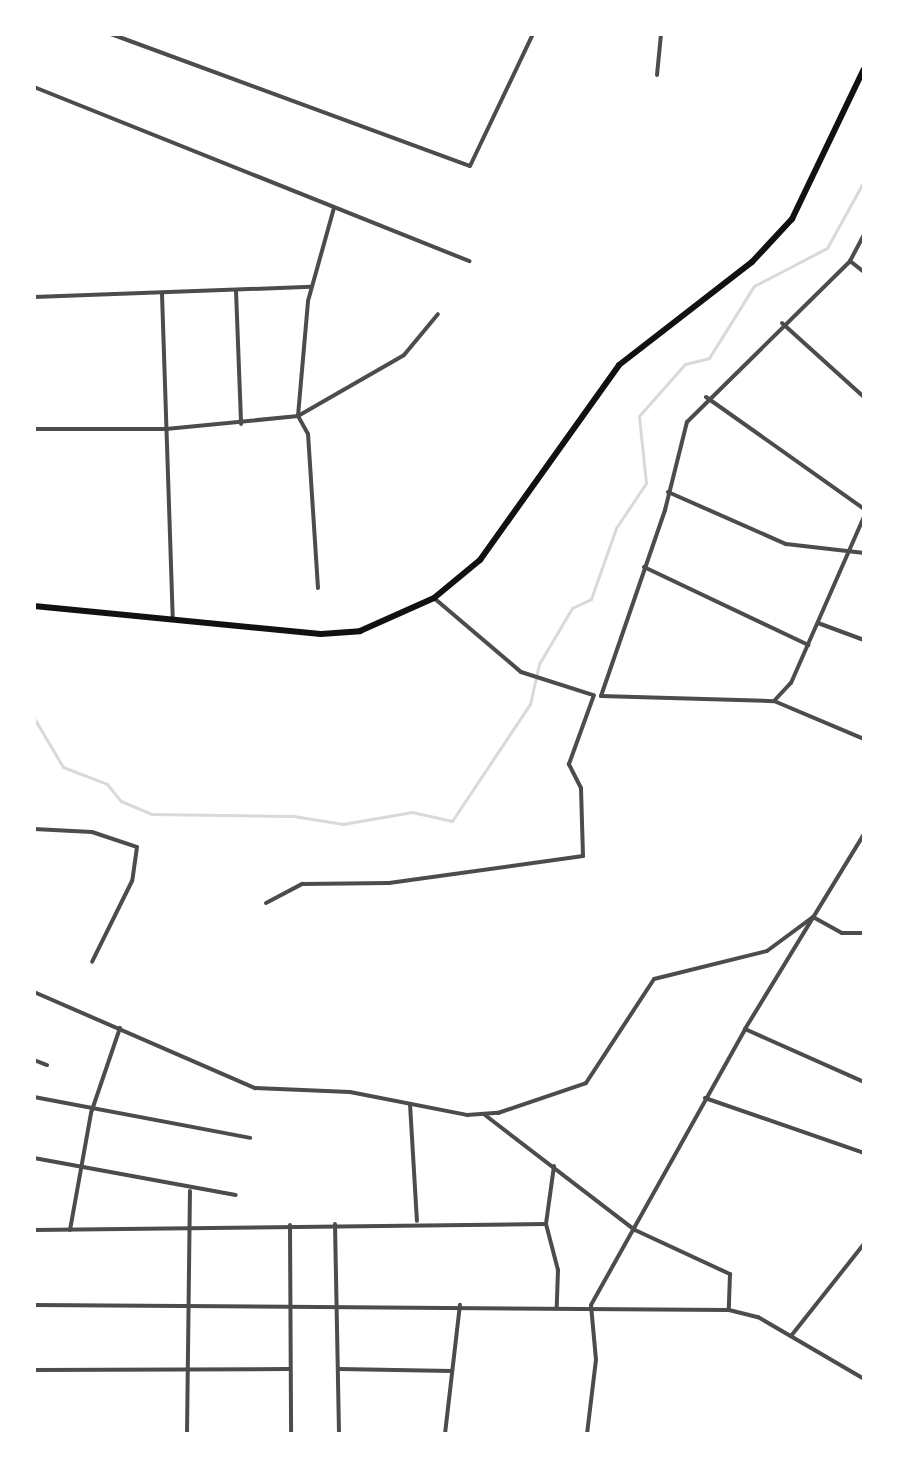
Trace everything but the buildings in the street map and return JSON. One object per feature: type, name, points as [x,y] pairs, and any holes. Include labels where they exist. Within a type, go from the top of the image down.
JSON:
[{"type":"highway","points":[[34,606],[173,619],[270,633],[356,632],[434,598],[480,560],[619,365],[752,262],[792,219],[864,69]]},
{"type":"street","points":[[111,34],[470,166],[533,34]]},
{"type":"street","points":[[657,75],[661,34]]},
{"type":"street","points":[[34,87],[470,261]]},
{"type":"street","points":[[318,588],[308,434],[298,416],[311,287],[334,208]]},
{"type":"street","points":[[601,696],[668,492],[683,429],[706,397],[850,261],[864,235]]},
{"type":"street","points":[[850,261],[864,272]]},
{"type":"street","points":[[34,297],[311,287]]},
{"type":"street","points":[[236,291],[241,424]]},
{"type":"street","points":[[162,294],[173,619]]},
{"type":"street","points":[[34,429],[166,429],[298,416],[404,355],[438,314]]},
{"type":"street","points":[[782,323],[864,397]]},
{"type":"street","points":[[706,397],[864,509]]},
{"type":"street","points":[[668,492],[786,544],[849,554],[864,553]]},
{"type":"street","points":[[774,701],[808,645],[864,517]]},
{"type":"street","points":[[644,567],[808,645]]},
{"type":"street","points":[[434,598],[521,672],[601,696],[774,701],[864,739]]},
{"type":"street","points":[[818,623],[864,640]]},
{"type":"street","points":[[266,903],[302,884],[389,883],[583,856],[581,788],[569,764],[594,695]]},
{"type":"street","points":[[34,829],[92,832],[137,847],[132,881],[92,962]]},
{"type":"street","points":[[587,1434],[596,1360],[591,1305],[705,1098],[864,834]]},
{"type":"street","points":[[813,917],[842,933],[864,933]]},
{"type":"street","points":[[34,992],[177,1051],[207,1073],[255,1088],[350,1092],[485,1114],[586,1083],[654,979],[767,951],[813,917]]},
{"type":"street","points":[[70,1230],[78,1168],[91,1113],[120,1028]]},
{"type":"street","points":[[745,1029],[864,1082]]},
{"type":"street","points":[[34,1060],[47,1065]]},
{"type":"street","points":[[34,1097],[91,1113],[250,1138]]},
{"type":"street","points":[[705,1098],[864,1153]]},
{"type":"street","points":[[410,1104],[417,1221]]},
{"type":"street","points":[[485,1114],[635,1230],[730,1274],[735,1284],[729,1310]]},
{"type":"street","points":[[34,1158],[190,1191],[236,1195]]},
{"type":"street","points":[[554,1165],[546,1224],[558,1270],[557,1308]]},
{"type":"street","points":[[187,1434],[186,1306],[190,1191]]},
{"type":"street","points":[[34,1230],[188,1231],[417,1221],[546,1224]]},
{"type":"street","points":[[335,1224],[339,1434]]},
{"type":"street","points":[[290,1225],[289,1434],[399,1434]]},
{"type":"street","points":[[791,1336],[864,1244]]},
{"type":"street","points":[[34,1305],[460,1305],[557,1308],[591,1305],[729,1310],[791,1336],[864,1379]]},
{"type":"street","points":[[445,1434],[460,1305]]},
{"type":"street","points":[[34,1370],[289,1369]]},
{"type":"street","points":[[339,1369],[452,1371]]},
{"type":"waterway","points":[[34,718],[63,767],[107,784],[121,801],[151,814],[293,816],[343,824],[412,812],[452,821],[530,704],[539,664],[572,608],[591,599],[616,528],[646,483],[639,416],[685,364],[709,358],[754,286],[827,248],[864,181]]}]
